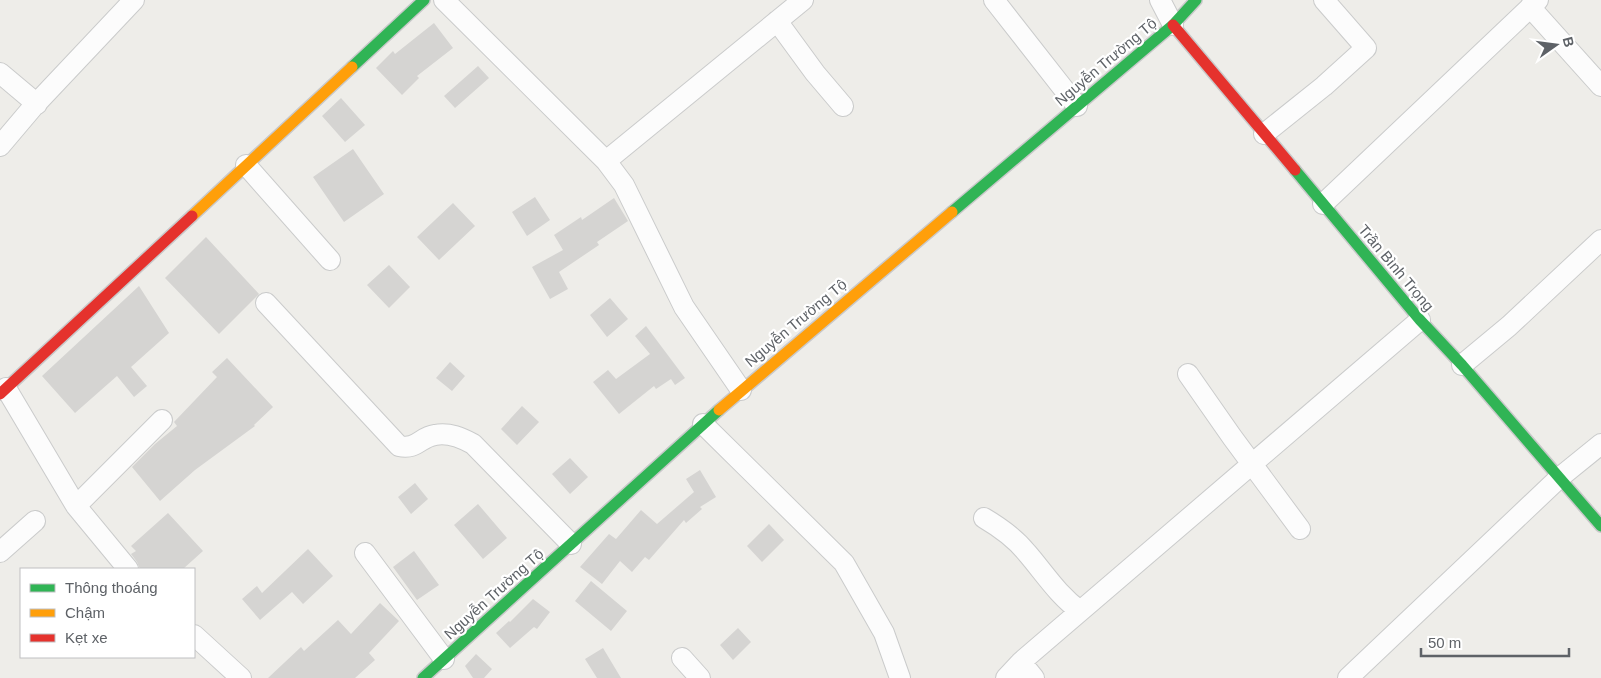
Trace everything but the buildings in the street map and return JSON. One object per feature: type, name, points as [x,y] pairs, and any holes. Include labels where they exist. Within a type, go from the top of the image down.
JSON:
[{"type":"street","points":[[127,568],[76,506],[3,391],[424,0]]},
{"type":"street","points":[[444,0],[606,161],[624,185],[684,308],[740,390]]},
{"type":"street","points":[[606,161],[802,0]]},
{"type":"street","points":[[994,0],[1077,106]]},
{"type":"street","points":[[1160,0],[1173,25]]},
{"type":"street","name":"Nguyễn Trường Tộ","points":[[423,678],[740,390],[1173,25],[1196,0]]},
{"type":"street","points":[[1264,134],[1324,86],[1366,48],[1324,0]]},
{"type":"street","points":[[0,146],[122,4]]},
{"type":"street","points":[[1323,204],[1534,4],[1601,86]]},
{"type":"street","points":[[777,21],[815,73],[843,106]]},
{"type":"street","name":"Trần Bình Trọng","points":[[1173,25],[1420,320],[1462,365],[1601,526]]},
{"type":"street","points":[[0,73],[36,104]]},
{"type":"street","points":[[246,165],[330,260]]},
{"type":"street","points":[[1462,365],[1509,326],[1601,240]]},
{"type":"street","points":[[266,303],[399,446],[413,446],[434,435],[450,435],[463,438],[473,444],[571,544]]},
{"type":"street","points":[[1006,678],[1080,611],[1420,320]]},
{"type":"street","points":[[1188,374],[1300,529]]},
{"type":"street","points":[[76,506],[162,420]]},
{"type":"street","points":[[703,424],[844,563],[884,634],[900,678]]},
{"type":"street","points":[[1348,678],[1559,478],[1601,444]]},
{"type":"street","points":[[984,518],[1003,529],[1016,541],[1066,601],[1080,611]]},
{"type":"street","points":[[0,552],[35,521]]},
{"type":"street","points":[[365,553],[444,659]]},
{"type":"street","points":[[195,637],[241,678]]},
{"type":"street","points":[[682,658],[700,678]]},
{"type":"street","points":[[1022,662],[1034,678]]},
{"type":"traffic: fast","points":[[352,67],[424,0]]},
{"type":"traffic: fast","points":[[952,212],[1173,25],[1196,0]]},
{"type":"traffic: fast","points":[[1295,170],[1420,320],[1462,365],[1601,526]]},
{"type":"traffic: fast","points":[[423,678],[719,410]]},
{"type":"traffic: slow","points":[[192,216],[352,67]]},
{"type":"traffic: slow","points":[[719,410],[952,212]]},
{"type":"traffic: jam","points":[[1173,25],[1295,170]]},
{"type":"traffic: jam","points":[[0,394],[192,216]]}]
